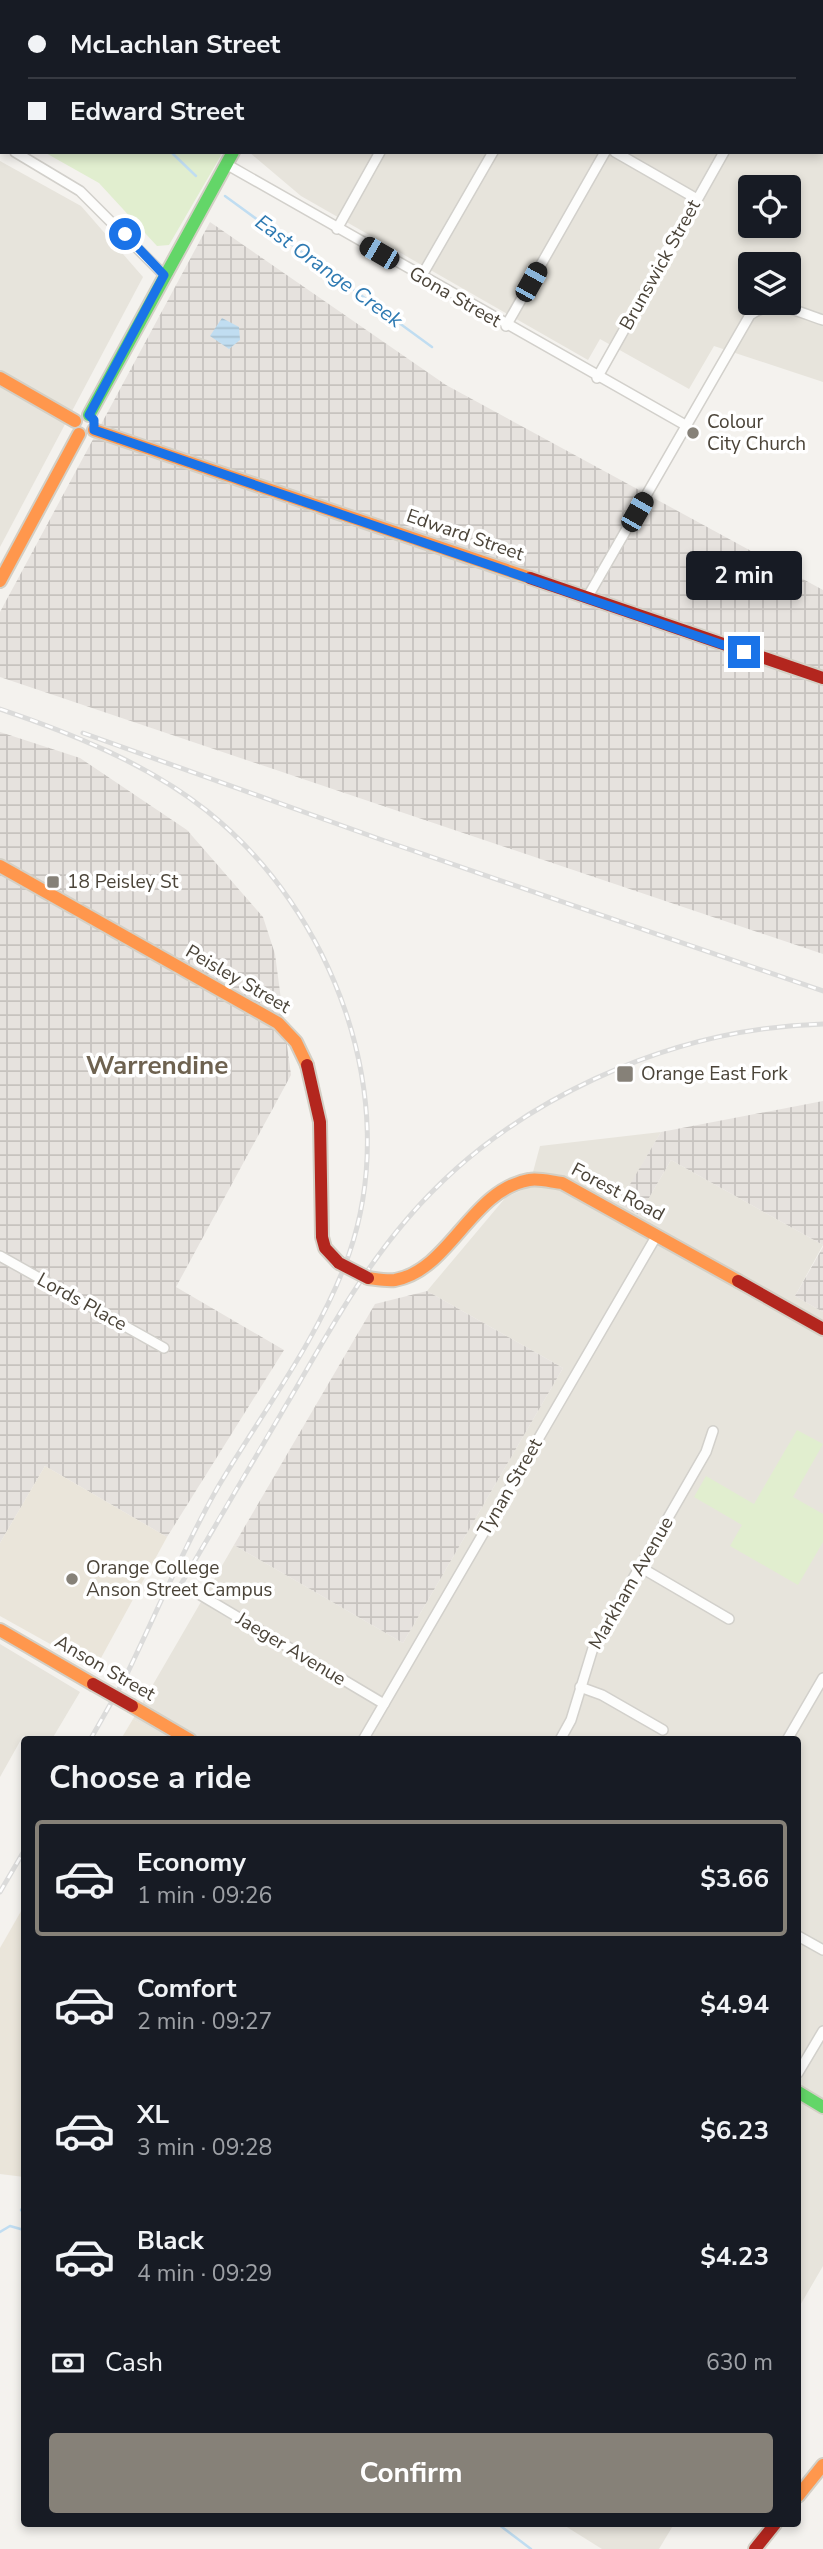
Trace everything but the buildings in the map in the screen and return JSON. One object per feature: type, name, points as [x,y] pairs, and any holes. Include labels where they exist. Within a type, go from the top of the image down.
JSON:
[{"type":"street","points":[[18,154],[80,191],[164,275]]},
{"type":"street","points":[[337,229],[379,154]]},
{"type":"street","points":[[421,277],[491,154]]},
{"type":"street","points":[[506,326],[604,154]]},
{"type":"street","points":[[618,154],[697,199]]},
{"type":"street","name":"Brunswick Street","points":[[597,378],[723,154]]},
{"type":"street","points":[[89,415],[230,158]]},
{"type":"street","name":"Gona Street","points":[[230,158],[337,229],[597,378],[687,426]]},
{"type":"street","points":[[587,598],[750,315],[772,304],[823,320]]},
{"type":"street","points":[[0,378],[75,421]]},
{"type":"street","points":[[83,415],[89,415],[94,420],[94,430],[89,435],[79,434],[74,427],[75,421],[83,415]]},
{"type":"street","name":"Edward Street","points":[[94,430],[823,678]]},
{"type":"street","points":[[0,581],[79,434]]},
{"type":"street","name":"Peisley Street","points":[[0,866],[278,1023],[294,1037],[305,1058],[318,1115],[322,1237],[325,1248],[339,1263],[368,1278]]},
{"type":"street","name":"Forest Road","points":[[368,1278],[388,1283],[412,1274],[499,1191],[527,1178],[541,1177],[562,1183],[823,1329]]},
{"type":"street","name":"Tynan Street","points":[[365,1736],[657,1235]]},
{"type":"street","name":"Lords Place","points":[[0,1256],[164,1348]]},
{"type":"street","name":"Markham Avenue","points":[[562,1736],[571,1720],[593,1648],[706,1452],[713,1431]]},
{"type":"street","points":[[640,1567],[729,1619]]},
{"type":"street","name":"Jaeger Avenue","points":[[199,1594],[384,1704]]},
{"type":"street","name":"Anson Street","points":[[0,1630],[183,1736]]},
{"type":"street","points":[[789,1736],[823,1678]]},
{"type":"street","points":[[580,1687],[602,1695],[663,1730]]},
{"type":"street","points":[[801,1938],[823,1950]]},
{"type":"street","points":[[801,2068],[823,2031]]},
{"type":"street","points":[[801,2094],[823,2107]]},
{"type":"street","points":[[801,2492],[823,2465]]},
{"type":"street","points":[[755,2549],[773,2527]]},
{"type":"shaded area","points":[[251,154],[823,154],[823,382],[714,346],[689,389],[600,339],[588,360],[301,196]]},
{"type":"shaded area","points":[[0,161],[81,206],[143,277],[0,547]]},
{"type":"shaded area","points":[[210,222],[446,385],[823,590],[823,954],[0,677],[0,612]]},
{"type":"shaded area","points":[[0,732],[80,758],[187,830],[263,917],[275,954],[291,1075],[176,1287],[284,1350],[167,1537],[45,1466],[0,1543]]},
{"type":"shaded area","points":[[823,1101],[823,1245],[671,1160],[639,1215],[619,1203],[661,1132]]},
{"type":"shaded area","points":[[661,1132],[620,1203],[639,1215],[671,1160],[823,1245],[795,1296],[823,1312],[823,2266],[801,2304],[801,1736],[163,1736],[133,1719],[234,1545],[403,1643],[563,1368],[427,1291],[506,1197],[529,1187],[540,1146]]},
{"type":"shaded area","points":[[823,1247],[823,1312],[795,1296]]},
{"type":"shaded area","points":[[427,1291],[563,1368],[403,1643],[234,1545],[375,1304]]},
{"type":"shaded area","name":"Orange College Anson Street Campus","points":[[45,1466],[167,1537],[95,1669],[0,1616],[0,1543]]},
{"type":"shaded area","points":[[0,1644],[80,1692],[54,1736],[21,1736],[0,1777]]},
{"type":"shaded area","points":[[133,1719],[164,1736],[123,1736]]},
{"type":"shaded area","points":[[21,1911],[21,2177],[0,2174],[0,1948]]},
{"type":"shaded area","points":[[567,2527],[672,2527],[659,2549],[602,2549]]},
{"type":"green space","points":[[48,154],[222,154],[169,245],[157,246],[99,183]]},
{"type":"green space","points":[[797,1430],[823,1444],[793,1497],[823,1514],[823,1542],[798,1585],[730,1546],[742,1525],[694,1497],[706,1476],[754,1504]]},
{"type":"water","points":[[222,318],[239,327],[240,340],[229,349],[210,336]]},
{"type":"waterway","name":"East Orange Creek","points":[[173,154],[196,176]]},
{"type":"waterway","name":"East Orange Creek","points":[[225,196],[432,347]]},
{"type":"waterway","points":[[0,2232],[10,2226],[21,2229]]},
{"type":"waterway","points":[[502,2527],[531,2549]]},
{"type":"railway","points":[[0,709],[81,739],[134,764],[207,811],[251,852],[290,900],[322,954],[346,1012],[361,1072],[367,1133],[364,1194],[349,1254],[337,1285],[307,1344],[205,1511],[122,1684]]},
{"type":"railway","points":[[83,733],[385,841],[823,991]]},
{"type":"railway","points":[[177,1591],[347,1301],[408,1218],[448,1176],[493,1139],[543,1106],[595,1079],[650,1056],[707,1040],[765,1029],[823,1024]]},
{"type":"railway","points":[[92,1736],[127,1675]]},
{"type":"railway","points":[[0,1892],[21,1856]]},
{"type":"traffic: fast","points":[[89,415],[232,154]]},
{"type":"traffic: fast","points":[[801,2094],[823,2107]]},
{"type":"traffic: slow","points":[[0,378],[75,421]]},
{"type":"traffic: slow","points":[[94,430],[530,578]]},
{"type":"traffic: slow","points":[[0,581],[79,434]]},
{"type":"traffic: slow","points":[[0,866],[278,1023],[296,1042],[307,1065]]},
{"type":"traffic: slow","points":[[368,1278],[395,1280],[414,1273],[431,1262],[491,1198],[509,1187],[537,1179],[562,1183],[738,1281]]},
{"type":"traffic: slow","points":[[0,1630],[93,1684]]},
{"type":"traffic: slow","points":[[132,1706],[183,1736]]},
{"type":"traffic: slow","points":[[801,2492],[823,2465]]},
{"type":"traffic: jam","points":[[530,578],[823,678]]},
{"type":"traffic: jam","points":[[307,1065],[320,1122],[322,1237],[325,1248],[339,1263]]},
{"type":"traffic: jam","points":[[339,1263],[368,1278]]},
{"type":"traffic: jam","points":[[738,1281],[823,1329]]},
{"type":"traffic: jam","points":[[93,1684],[132,1706]]},
{"type":"traffic: jam","points":[[755,2549],[773,2527]]},
{"type":"place","name":"Colour City Church","points":[[693,433]]},
{"type":"place","name":"18 Peisley St","points":[[53,882]]},
{"type":"place","name":"Orange East Fork","points":[[625,1074]]},
{"type":"place","name":"Orange College Anson Street Campus","points":[[72,1579]]},
{"type":"district","name":"Warrendine","points":[[157,1065]]},
{"type":"route","points":[[125,234],[164,275],[107,376],[89,415],[94,420],[94,430],[744,652]]}]
